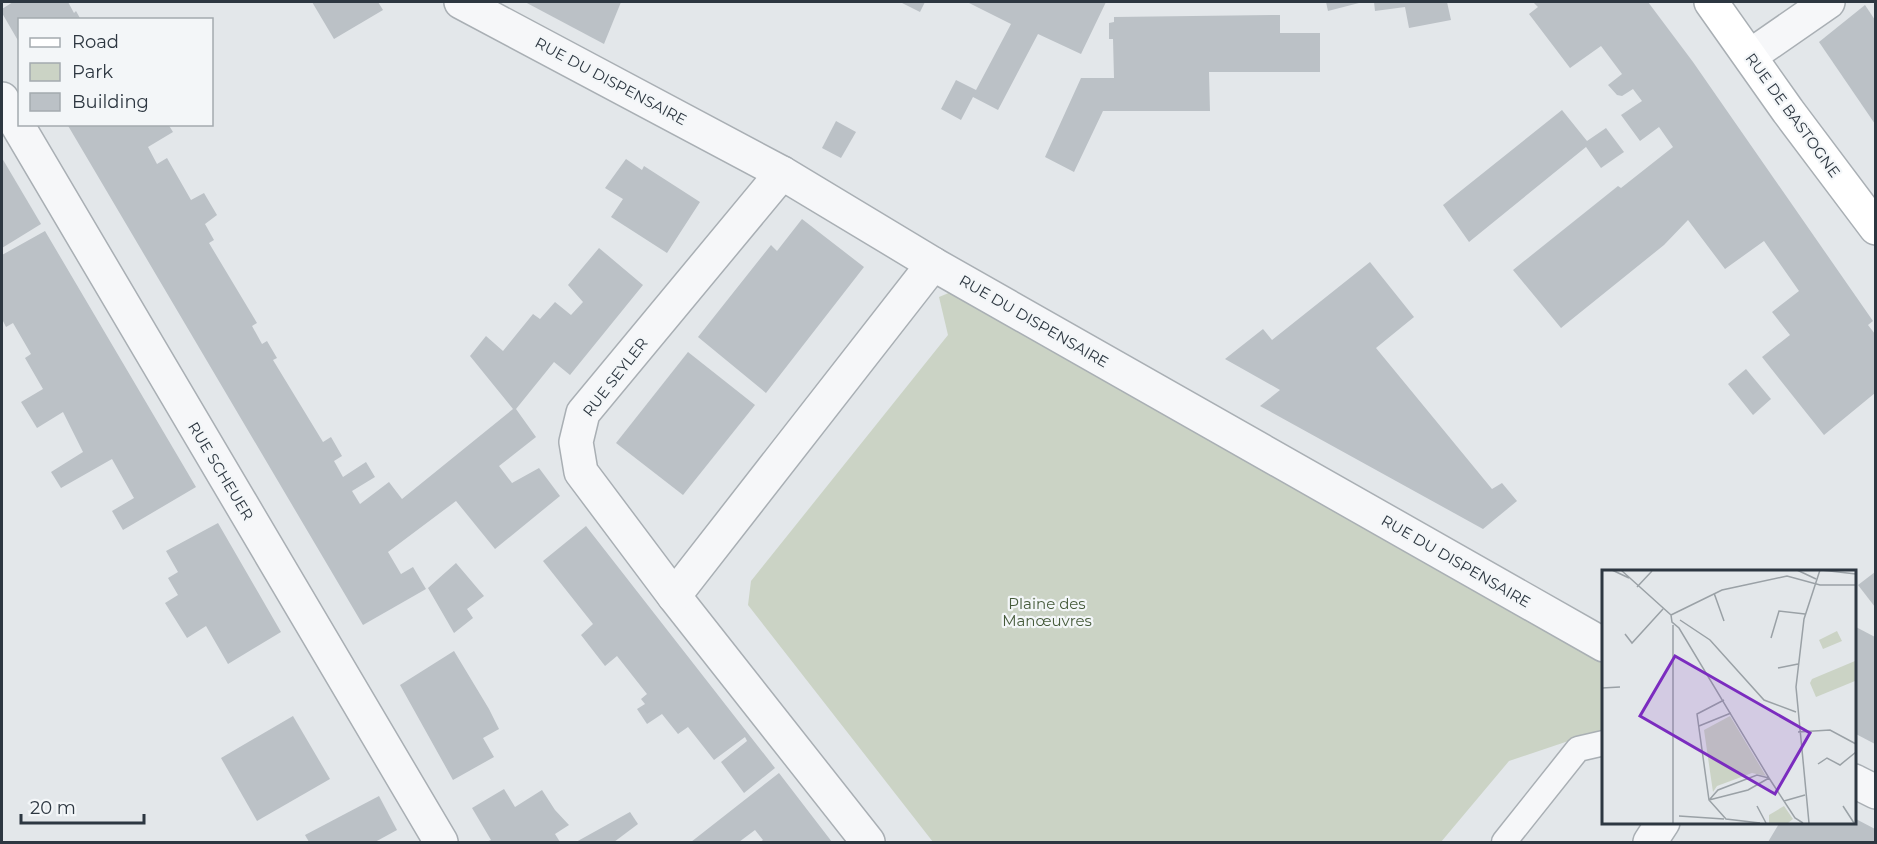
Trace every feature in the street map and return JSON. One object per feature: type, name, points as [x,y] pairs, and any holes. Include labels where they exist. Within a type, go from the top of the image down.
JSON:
[{"type":"main road","name":"RUE DE BASTOGNE","points":[[1711,2],[1875,228]]},
{"type":"street","name":"RUE DU DISPENSAIRE","points":[[461,2],[783,173],[933,264],[1602,644]]},
{"type":"street","points":[[1750,56],[1828,2]]},
{"type":"street","name":"RUE SCHEUER","points":[[2,99],[441,843]]},
{"type":"street","name":"RUE SEYLER","points":[[783,173],[583,413],[576,442],[581,472],[674,596],[868,843]]},
{"type":"street","points":[[674,596],[933,264]]},
{"type":"street","points":[[1856,782],[1875,792]]},
{"type":"street","points":[[1650,843],[1662,823]]},
{"type":"lane","points":[[1504,843],[1578,749],[1602,743]]},
{"type":"green space","name":"Plaine des Manœuvres","points":[[951,292],[1602,663],[1602,730],[1509,761],[1441,842],[933,842],[748,605],[751,581],[948,335],[939,297]]},
{"type":"building","points":[[13,2],[68,2],[80,18],[18,18],[18,41],[2,13],[2,9]]},
{"type":"building","points":[[312,2],[378,2],[383,10],[334,39]]},
{"type":"building","points":[[525,2],[621,2],[604,44]]},
{"type":"building","points":[[900,2],[925,2],[920,12]]},
{"type":"building","points":[[967,2],[1106,2],[1081,54],[1038,34],[998,110],[973,97],[961,120],[941,109],[956,80],[976,90],[1011,24]]},
{"type":"building","points":[[1326,2],[1359,2],[1359,3],[1328,11]]},
{"type":"building","points":[[1374,2],[1447,2],[1451,20],[1409,28],[1405,7],[1375,11]]},
{"type":"building","points":[[1533,2],[1648,2],[1693,62],[1873,321],[1868,325],[1875,334],[1875,393],[1824,435],[1762,357],[1790,335],[1772,312],[1799,291],[1764,241],[1725,269],[1688,220],[1664,245],[1561,328],[1513,270],[1618,186],[1621,188],[1673,147],[1659,127],[1640,141],[1621,115],[1642,101],[1633,89],[1622,96],[1617,95],[1608,85],[1622,74],[1601,46],[1570,68],[1529,14],[1538,7]]},
{"type":"building","points":[[1865,5],[1875,20],[1875,124],[1819,42]]},
{"type":"building","points":[[1280,15],[1280,33],[1320,33],[1320,72],[1209,72],[1210,111],[1103,111],[1074,172],[1045,157],[1081,78],[1114,78],[1113,39],[1109,39],[1109,23],[1114,22],[1114,17]]},
{"type":"building","points":[[1562,110],[1587,141],[1606,128],[1624,152],[1601,168],[1586,147],[1469,242],[1443,205]]},
{"type":"building","points":[[836,121],[856,132],[841,158],[822,148]]},
{"type":"building","points":[[68,126],[169,126],[173,132],[148,147],[157,164],[167,158],[191,200],[204,193],[217,215],[205,224],[214,240],[209,243],[257,323],[252,326],[262,344],[267,341],[277,358],[273,360],[323,442],[331,437],[342,456],[334,461],[343,477],[366,462],[375,477],[352,491],[360,504],[389,482],[402,499],[513,409],[470,356],[486,336],[503,351],[533,314],[540,319],[555,302],[571,315],[583,302],[568,285],[599,248],[643,285],[570,375],[554,362],[516,409],[536,437],[499,466],[512,483],[539,468],[560,496],[495,549],[456,501],[388,552],[401,574],[413,567],[426,589],[363,625]]},
{"type":"building","points":[[2,158],[41,224],[2,248]]},
{"type":"building","points":[[626,159],[642,170],[644,166],[700,202],[667,253],[611,217],[623,199],[605,188]]},
{"type":"building","points":[[802,219],[864,267],[766,393],[698,337],[771,245],[777,251]]},
{"type":"building","points":[[45,231],[196,487],[123,530],[112,511],[134,498],[112,459],[61,488],[51,472],[83,452],[63,412],[37,428],[21,402],[43,389],[25,358],[31,354],[13,323],[6,327],[2,319],[2,255]]},
{"type":"building","points":[[1370,262],[1414,317],[1376,348],[1492,489],[1502,483],[1517,501],[1483,529],[1260,406],[1280,390],[1225,359],[1263,329],[1272,340]]},
{"type":"building","points":[[688,352],[755,405],[683,495],[616,443]]},
{"type":"building","points":[[1746,369],[1771,399],[1753,415],[1728,384]]},
{"type":"building","points":[[218,523],[281,632],[228,664],[206,626],[187,638],[165,603],[178,595],[168,578],[178,572],[166,551]]},
{"type":"building","points":[[586,526],[775,768],[744,793],[721,762],[747,741],[745,737],[714,760],[688,727],[678,734],[662,714],[647,724],[637,709],[645,704],[641,699],[647,694],[617,656],[605,666],[581,635],[593,624],[543,561]]},
{"type":"building","points":[[456,563],[484,596],[467,609],[473,618],[454,633],[428,588]]},
{"type":"building","points":[[1875,572],[1875,607],[1858,585]]},
{"type":"building","points":[[1856,627],[1875,637],[1875,744],[1856,734]]},
{"type":"building","points":[[454,651],[499,729],[483,738],[494,757],[453,780],[400,685]]},
{"type":"building","points":[[293,716],[330,779],[257,821],[221,758]]},
{"type":"building","points":[[779,773],[832,842],[760,842],[763,840],[755,830],[739,842],[691,842]]},
{"type":"building","points":[[504,789],[515,807],[542,790],[555,810],[569,825],[555,834],[560,842],[486,842],[491,840],[472,808]]},
{"type":"building","points":[[379,796],[397,830],[375,842],[309,842],[305,835]]},
{"type":"building","points":[[630,812],[638,824],[614,842],[576,842]]},
{"type":"building","points":[[1856,819],[1875,829],[1875,842],[1768,842],[1779,823],[1856,823]]}]
